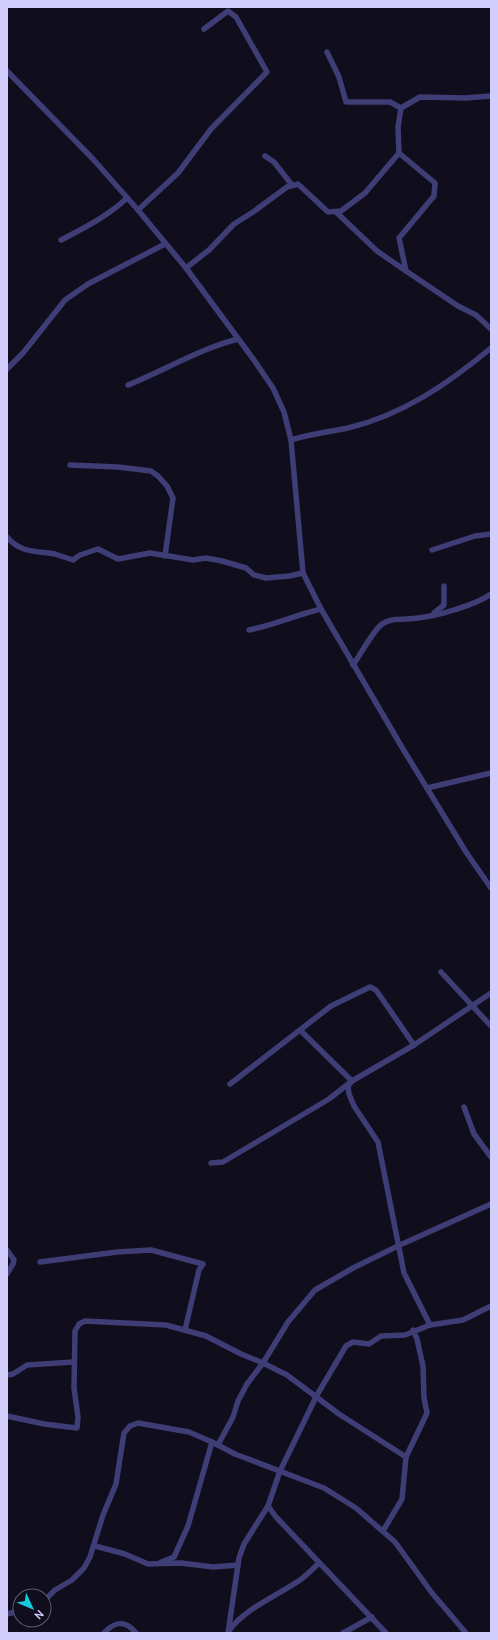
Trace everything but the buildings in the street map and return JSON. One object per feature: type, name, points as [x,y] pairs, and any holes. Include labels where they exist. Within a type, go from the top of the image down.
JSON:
[{"type":"street","points":[[138,210],[178,173],[211,129],[267,72],[236,17],[228,11],[204,29]]},
{"type":"street","points":[[327,52],[339,77],[346,102],[390,102],[401,108]]},
{"type":"street","points":[[7,71],[62,126],[138,210],[186,268],[273,388],[284,412],[291,440],[303,573],[321,609],[427,788],[466,852],[491,888]]},
{"type":"street","points":[[401,108],[420,97],[491,96]]},
{"type":"street","points":[[186,268],[209,250],[234,224],[253,212],[286,186],[298,184],[328,212],[341,211],[365,192],[399,153],[398,128],[401,108]]},
{"type":"street","points":[[399,153],[435,183],[434,196],[399,238],[406,271]]},
{"type":"street","points":[[265,156],[274,162],[292,185]]},
{"type":"street","points":[[61,240],[87,227],[119,206],[127,198]]},
{"type":"street","points":[[336,212],[376,251],[458,306],[476,315],[491,329]]},
{"type":"street","points":[[7,369],[27,349],[65,300],[88,284],[165,244]]},
{"type":"street","points":[[128,386],[188,357],[220,344],[238,339]]},
{"type":"street","points":[[291,440],[306,435],[348,428],[411,405],[458,374],[491,348]]},
{"type":"street","points":[[70,465],[118,467],[151,471],[158,476],[167,486],[173,498],[165,556]]},
{"type":"street","points":[[432,550],[475,536],[491,534]]},
{"type":"street","points":[[7,537],[12,544],[23,550],[56,554],[73,560],[98,549],[118,559],[150,554],[222,561],[246,568],[254,575],[266,578],[303,573]]},
{"type":"street","points":[[431,616],[444,605],[444,586]]},
{"type":"street","points":[[354,665],[381,625],[388,621],[431,616],[481,601],[491,594]]},
{"type":"street","points":[[249,630],[268,626],[297,615],[321,609]]},
{"type":"street","points":[[427,788],[491,773]]},
{"type":"street","points":[[441,972],[491,1026]]},
{"type":"street","points":[[230,1084],[301,1031],[331,1006],[370,987],[373,988],[414,1045]]},
{"type":"street","points":[[211,1162],[223,1162],[317,1107],[352,1081],[414,1045],[491,993]]},
{"type":"street","points":[[301,1031],[352,1081]]},
{"type":"street","points":[[352,1081],[348,1086],[349,1094],[354,1106],[378,1142],[400,1245],[404,1273],[430,1325]]},
{"type":"street","points":[[464,1106],[474,1134],[491,1157]]},
{"type":"street","points":[[157,1564],[174,1557],[198,1494],[215,1443],[233,1417],[238,1401],[247,1384],[263,1363],[288,1322],[315,1290],[353,1268],[400,1245],[491,1204]]},
{"type":"street","points":[[7,1250],[12,1255],[14,1260],[7,1274]]},
{"type":"street","points":[[40,1262],[117,1252],[151,1250],[203,1264],[199,1270],[185,1330]]},
{"type":"street","points":[[228,1633],[238,1565],[244,1544],[268,1506],[280,1471],[316,1398],[346,1346],[353,1342],[369,1344],[381,1336],[405,1335],[413,1330],[430,1325],[463,1320],[491,1306]]},
{"type":"street","points":[[7,1416],[52,1426],[77,1428],[78,1421],[74,1388],[74,1362],[75,1331],[79,1324],[85,1321],[166,1325],[206,1336],[241,1354],[288,1375],[316,1398],[406,1457]]},
{"type":"street","points":[[383,1532],[402,1499],[406,1457],[427,1414],[424,1398],[423,1366],[417,1339],[413,1330]]},
{"type":"street","points":[[7,1375],[13,1374],[27,1365],[74,1362]]},
{"type":"street","points":[[52,1593],[72,1580],[84,1568],[90,1557],[95,1546],[103,1515],[116,1484],[124,1433],[130,1426],[138,1423],[189,1432],[215,1443],[235,1454],[324,1488],[356,1508],[395,1542],[432,1593],[466,1633]]},
{"type":"street","points":[[268,1506],[276,1517],[386,1633]]},
{"type":"street","points":[[95,1546],[125,1554],[148,1564],[182,1563],[213,1567],[238,1565]]},
{"type":"street","points":[[228,1633],[236,1621],[276,1593],[299,1580],[319,1563]]},
{"type":"street","points":[[342,1633],[372,1617]]},
{"type":"street","points":[[104,1633],[109,1628],[120,1623],[130,1626],[136,1633]]}]
